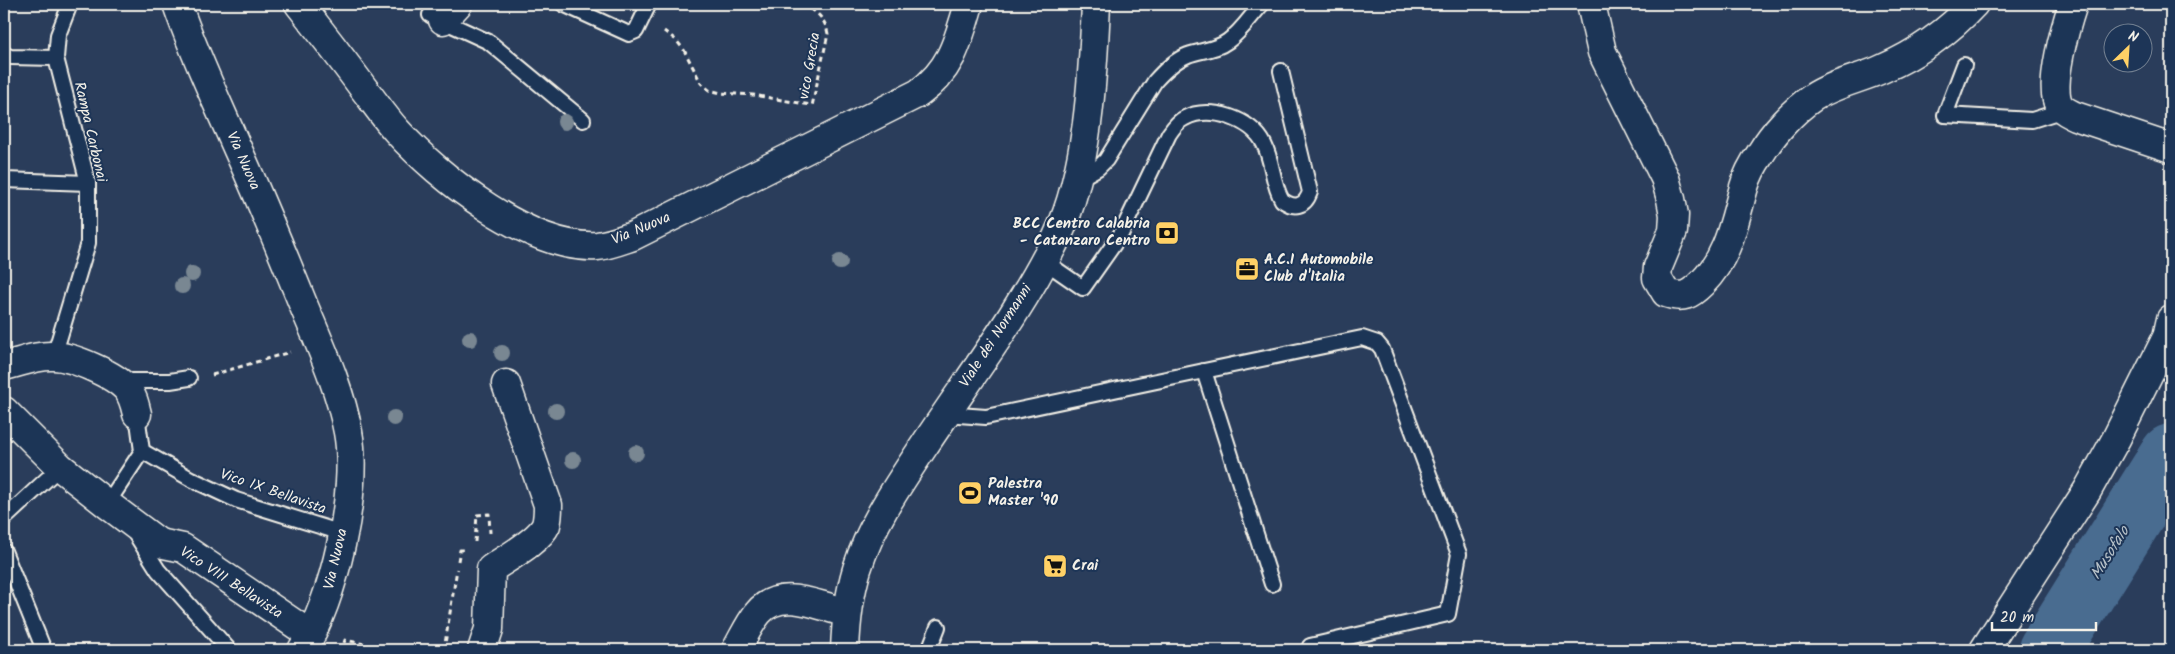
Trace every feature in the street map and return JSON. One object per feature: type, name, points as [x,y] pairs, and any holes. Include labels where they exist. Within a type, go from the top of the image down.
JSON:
[{"type":"street","name":"Via Nuova","points":[[178,4],[188,38],[259,197],[319,343],[342,406],[349,434],[351,468],[342,532],[332,580],[307,643]]},
{"type":"street","name":"Via Nuova","points":[[299,4],[397,131],[446,177],[474,199],[532,232],[552,240],[576,245],[597,246],[614,243],[633,236],[919,93],[931,84],[954,53],[969,4]]},
{"type":"street","name":"Viale dei Normanni","points":[[845,650],[847,614],[857,568],[873,529],[887,502],[1011,318],[1044,261],[1071,203],[1086,124],[1096,4]]},
{"type":"street","points":[[1590,4],[1602,52],[1665,178],[1671,199],[1674,215],[1673,231],[1658,267],[1657,278],[1666,293],[1685,296],[1693,293],[1715,270],[1727,248],[1736,224],[1744,186],[1752,168],[1761,152],[1793,114],[1813,97],[1884,69],[1919,49],[1942,34],[1974,4]]},
{"type":"street","points":[[2072,4],[2064,32],[2055,88],[2059,105],[2075,116],[2171,148]]},
{"type":"street","points":[[1984,650],[2087,491],[2116,439],[2167,337],[2171,319]]},
{"type":"street","points":[[4,366],[54,356],[66,358],[118,381],[128,391],[137,414]]},
{"type":"street","points":[[482,650],[489,629],[491,569],[538,536],[545,526],[548,516],[548,505],[506,384]]},
{"type":"street","name":"Vico VIII Bellavista","points":[[4,411],[60,467],[116,510],[160,543],[183,548],[307,643]]},
{"type":"street","points":[[736,650],[759,612],[772,602],[801,600],[847,614]]},
{"type":"lane","name":"Rampa Carbonai","points":[[54,356],[88,243],[88,183],[56,58],[58,35],[70,4]]},
{"type":"lane","points":[[563,4],[626,34],[633,34],[636,31],[646,10]]},
{"type":"lane","points":[[1076,180],[1098,168],[1106,160],[1155,81],[1166,70],[1188,55],[1218,47],[1229,40],[1262,4]]},
{"type":"lane","points":[[444,13],[489,42],[583,120]]},
{"type":"lane","points":[[4,54],[10,57],[56,58]]},
{"type":"lane","points":[[1964,65],[1945,115],[2032,120],[2064,110]]},
{"type":"lane","points":[[1044,261],[1083,288],[1121,234],[1169,134],[1175,125],[1184,118],[1197,114],[1210,113],[1222,115],[1248,126],[1264,143],[1278,193],[1282,200],[1289,205],[1297,206],[1303,204],[1308,200],[1310,192],[1281,72]]},
{"type":"lane","points":[[4,180],[88,183]]},
{"type":"lane","points":[[945,414],[986,417],[1362,338],[1377,343],[1382,349],[1459,554],[1448,614],[1310,646]]},
{"type":"lane","points":[[1204,371],[1272,584]]},
{"type":"lane","points":[[118,381],[170,381],[188,378]]},
{"type":"lane","points":[[137,414],[142,451],[116,510],[158,570],[230,650]]},
{"type":"lane","name":"Vico IX Bellavista","points":[[142,451],[191,479],[236,500],[342,532]]},
{"type":"lane","points":[[4,519],[60,467]]},
{"type":"lane","points":[[4,551],[44,650]]},
{"type":"lane","points":[[929,650],[938,627]]},
{"type":"path","name":"vico Grecia","points":[[803,4],[820,14],[826,23],[828,34],[827,48],[811,105],[840,133]]},
{"type":"path","points":[[646,10],[684,50],[701,83],[709,90],[811,105]]},
{"type":"path","points":[[188,378],[217,374],[319,343]]},
{"type":"path","points":[[342,645],[345,640],[393,650]]},
{"type":"waterway","name":"Musofalo","points":[[2049,650],[2171,455]]},
{"type":"place","name":"BCC Centro Calabria - Catanzaro Centro","points":[[1167,233]]},
{"type":"place","name":"A.C.I Automobile Club d'Italia","points":[[1247,269]]},
{"type":"place","name":"Palestra Master '90","points":[[970,493]]},
{"type":"place","name":"Crai","points":[[1055,566]]}]
